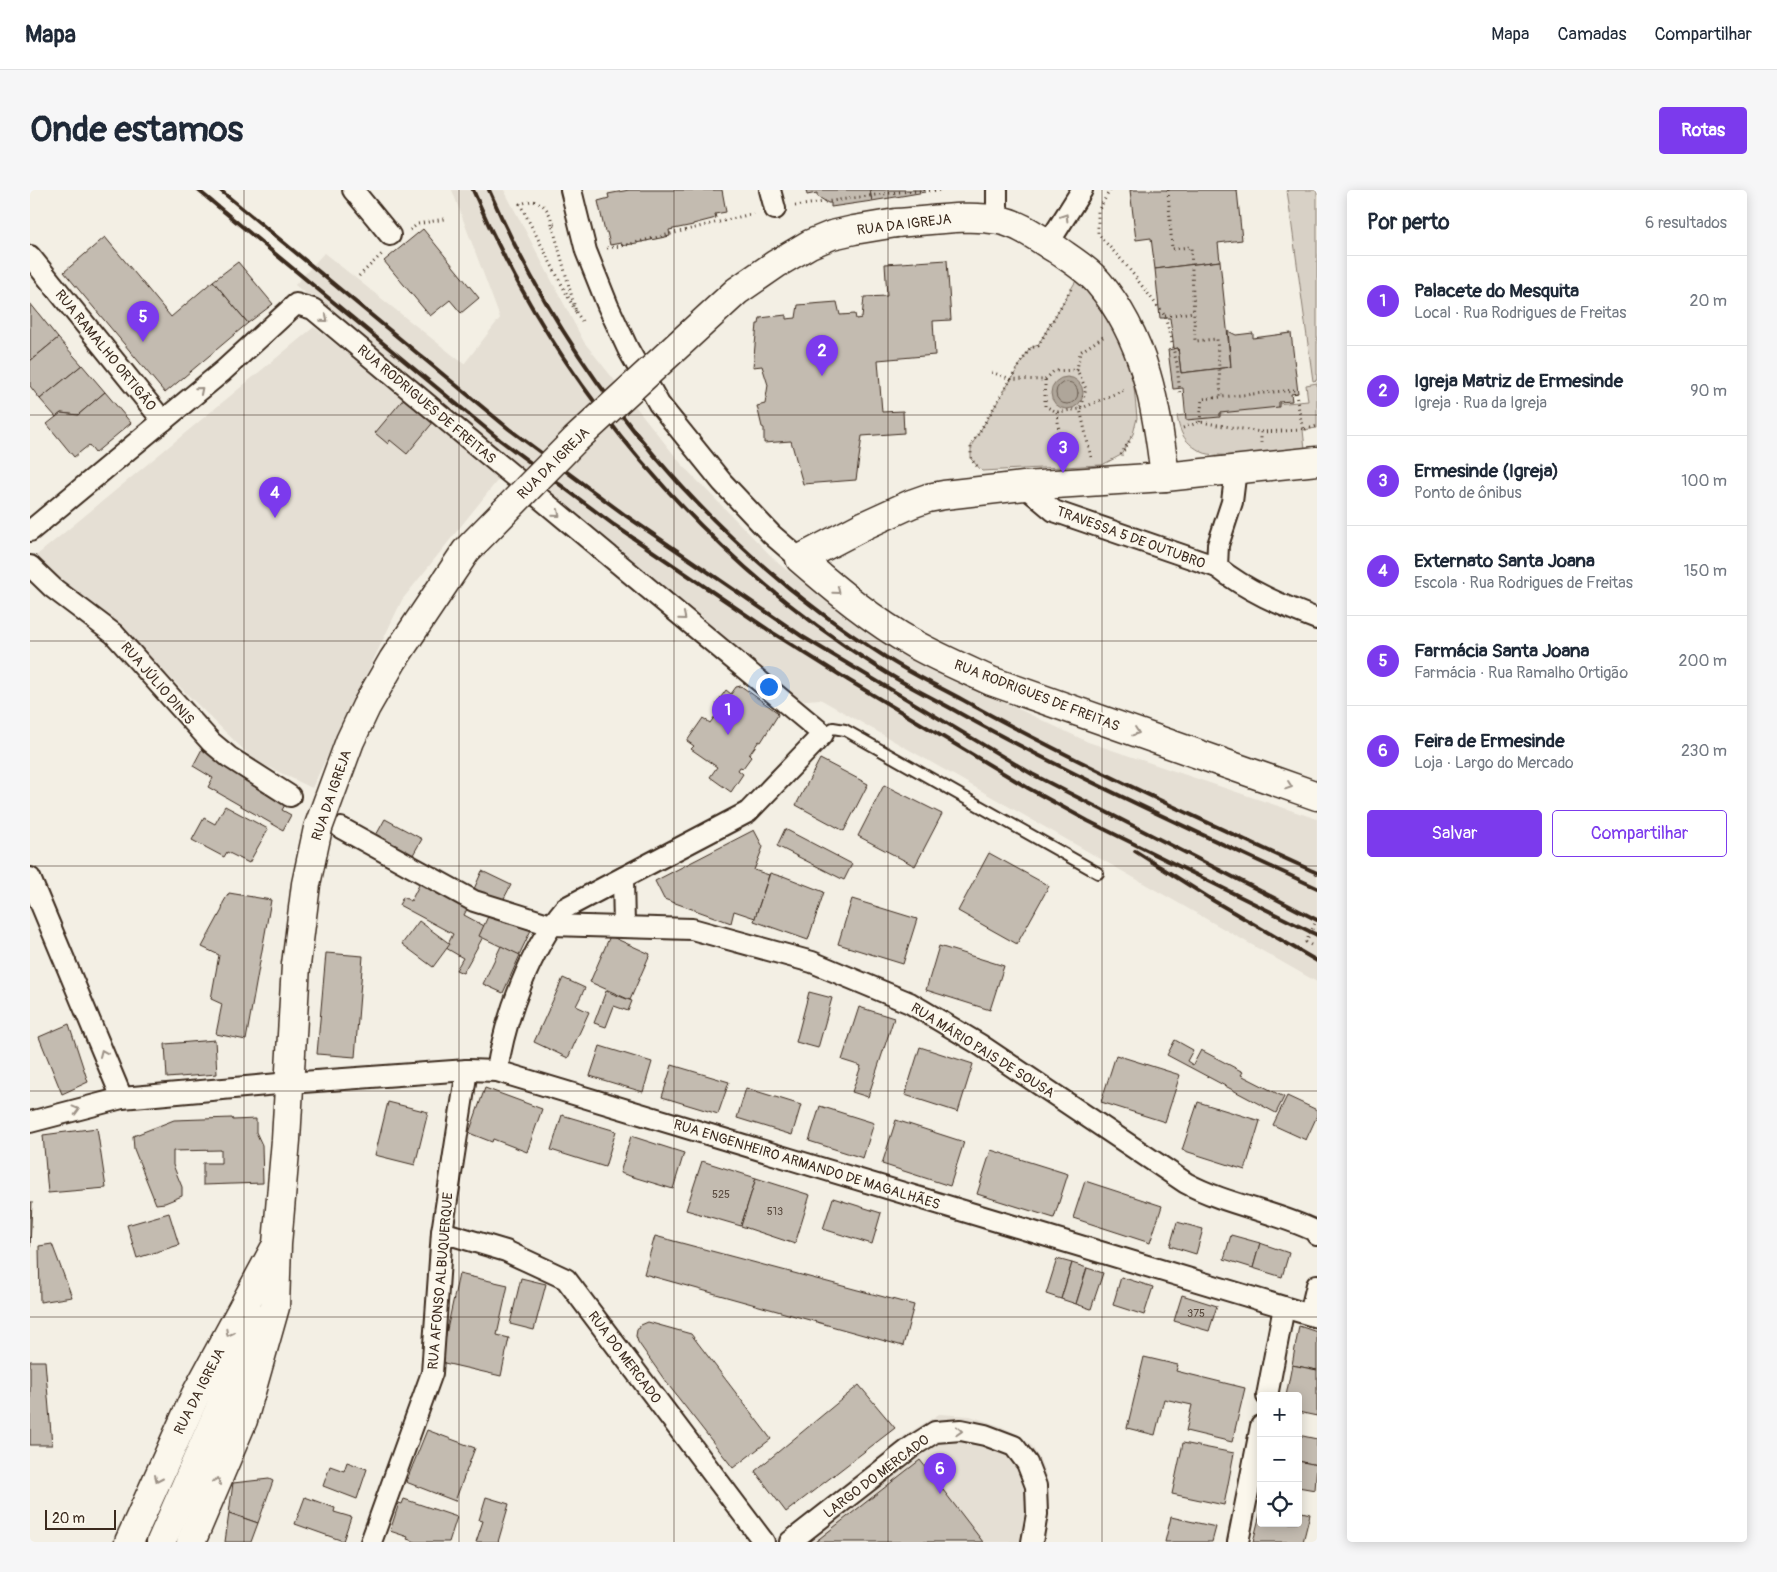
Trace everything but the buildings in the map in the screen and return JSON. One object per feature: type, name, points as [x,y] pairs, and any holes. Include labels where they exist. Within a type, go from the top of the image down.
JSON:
[{"type":"main road","name":"RUA DA IGREJA","points":[[191,1542],[244,1420],[275,1307],[277,1244],[286,1140],[296,965],[306,884],[318,828],[350,741],[366,707],[392,660],[466,551],[575,440],[737,291],[776,264],[810,244],[839,233],[896,223],[960,218],[997,220],[1015,224],[1075,262],[1098,281],[1126,320],[1145,366],[1159,427],[1164,477]]},
{"type":"main road","points":[[800,559],[865,525],[928,498],[1024,486],[1164,477],[1317,461]]},
{"type":"main road","name":"RUA RODRIGUES DE FREITAS","points":[[800,559],[839,593],[881,624],[946,661],[990,681],[1317,796]]},
{"type":"main road","name":"RUA DA IGREJA","points":[[129,1542],[194,1396],[277,1244]]},
{"type":"main road","name":"RUA DA IGREJA","points":[[160,1542],[219,1410],[254,1323],[277,1244]]},
{"type":"street","points":[[353,190],[390,235]]},
{"type":"street","name":"RUA RODRIGUES DE FREITAS","points":[[571,190],[586,251],[608,306],[628,349],[659,404],[722,482],[771,534],[800,559]]},
{"type":"street","points":[[997,190],[997,220]]},
{"type":"street","points":[[1048,244],[1082,190]]},
{"type":"street","name":"RUA RAMALHO ORTIGÃO","points":[[30,256],[163,421]]},
{"type":"street","name":"RUA RODRIGUES DE FREITAS","points":[[30,531],[223,371],[296,304],[312,309],[823,734]]},
{"type":"street","name":"TRAVESSA 5 DE OUTUBRO","points":[[1217,567],[1218,544],[1232,502],[1236,469]]},
{"type":"street","name":"TRAVESSA 5 DE OUTUBRO","points":[[1024,486],[1054,511],[1217,567],[1234,581],[1274,603],[1317,619]]},
{"type":"street","name":"RUA JÚLIO DINIS","points":[[30,566],[53,588],[114,634],[211,742],[229,757],[290,796]]},
{"type":"street","points":[[497,1071],[504,1031],[519,991],[551,925],[565,908],[748,812],[823,734]]},
{"type":"street","name":"RUA MÁRIO PAIS DE SOUSA","points":[[341,828],[474,901],[551,925],[692,929],[812,962],[910,1003],[979,1044],[1186,1183],[1208,1195],[1297,1222],[1316,1231],[1317,1235]]},
{"type":"street","points":[[30,878],[122,1098]]},
{"type":"street","points":[[623,878],[624,926]]},
{"type":"street","name":"RUA ENGENHEIRO ARMANDO DE MAGALHÃES","points":[[30,1122],[122,1098],[467,1070],[497,1071],[1313,1316]]},
{"type":"street","name":"RUA AFONSO ALBUQUERQUE","points":[[371,1542],[432,1373],[442,1232],[467,1070]]},
{"type":"street","name":"RUA DO MERCADO","points":[[442,1232],[506,1251],[566,1279],[764,1542]]},
{"type":"street","points":[[1313,1316],[1317,1285]]},
{"type":"street","points":[[1268,1392],[1284,1306]]},
{"type":"street","name":"LARGO DO MERCADO","points":[[790,1542],[913,1446],[934,1432],[961,1430],[985,1435],[1014,1446],[1027,1463],[1036,1486],[1038,1514],[1032,1542]]},
{"type":"street","points":[[1238,1542],[1259,1437]]},
{"type":"lane","points":[[823,734],[833,728],[845,730],[1098,873]]},
{"type":"path","points":[[898,192],[944,190]]},
{"type":"path","points":[[1110,190],[1098,211],[1098,234],[1126,265],[1165,316],[1177,364],[1181,401]]},
{"type":"path","points":[[1168,190],[1172,249],[1191,247],[1195,341],[1217,339],[1221,397]]},
{"type":"path","points":[[576,312],[549,211],[533,201],[520,204],[576,312],[582,321]]},
{"type":"path","points":[[552,224],[580,227]]},
{"type":"path","points":[[626,245],[675,232]]},
{"type":"path","points":[[977,467],[971,459],[971,446],[1030,348],[1038,346],[1072,287]]},
{"type":"path","points":[[1165,316],[1194,312]]},
{"type":"path","points":[[1093,465],[1080,409],[1086,389],[1077,370],[1080,352],[1109,331]]},
{"type":"path","points":[[1077,370],[1054,371],[1045,380],[1045,406],[1057,412],[1080,409],[1130,388]]},
{"type":"path","points":[[991,372],[1011,379],[1045,380]]},
{"type":"path","points":[[1200,422],[1202,399],[1295,390],[1303,430]]},
{"type":"path","points":[[1057,412],[1063,468]]},
{"type":"path","points":[[1183,420],[1184,429],[1200,422],[1261,432],[1303,430],[1317,427]]},
{"type":"path","points":[[1261,432],[1261,446]]},
{"type":"path","points":[[1114,458],[1121,455],[1133,434]]},
{"type":"path","points":[[1311,945],[1306,942],[1317,919]]},
{"type":"shaded area","points":[[452,190],[504,190],[584,342],[683,466],[779,564],[894,650],[1088,742],[1317,819],[1317,982],[820,699],[794,701],[295,285],[324,253],[464,364],[500,318]]},
{"type":"shaded area","points":[[1287,190],[1317,190],[1317,380],[1313,381]]},
{"type":"shaded area","points":[[1077,279],[1114,326],[1132,366],[1137,418],[1133,434],[1121,455],[1102,465],[982,471],[971,459],[971,446],[1030,348],[1038,345]]},
{"type":"shaded area","points":[[314,327],[501,476],[402,600],[312,788],[254,760],[135,643],[31,560]]},
{"type":"shaded area","points":[[1317,383],[1317,428],[1303,430],[1305,449],[1251,454],[1210,454],[1202,452],[1191,445],[1184,437],[1180,428],[1177,416],[1308,401],[1306,385]]},
{"type":"shaded area","points":[[939,1414],[970,1416],[1000,1426],[1017,1434],[1032,1446],[1047,1477],[1049,1510],[1047,1530],[1043,1542],[771,1542],[904,1436]]},
{"type":"water","points":[[1067,377],[1078,382],[1083,393],[1078,404],[1067,409],[1056,404],[1051,393],[1056,382]]},
{"type":"railway","points":[[198,190],[500,440],[614,525],[773,633],[1028,788],[1088,821],[1317,935]]},
{"type":"railway","points":[[220,190],[509,429],[625,515],[803,637],[1032,774],[1317,920]]},
{"type":"railway","points":[[473,190],[507,262],[547,331],[591,398],[641,461],[695,520],[754,575],[816,625],[901,682],[1048,760],[1317,888]]},
{"type":"railway","points":[[489,190],[523,261],[562,329],[606,394],[654,455],[707,513],[764,567],[825,616],[908,671],[1006,724],[1094,768],[1317,873]]},
{"type":"railway","points":[[1135,851],[1214,901],[1317,961]]},
{"type":"place","name":"Farmácia Santa Joana","points":[[143,342]]},
{"type":"place","name":"Igreja Matriz de Ermesinde","points":[[822,376]]},
{"type":"place","name":"Ermesinde (Igreja)","points":[[1063,473]]},
{"type":"place","name":"Externato Santa Joana","points":[[275,518]]},
{"type":"place","name":"Palacete do Mesquita","points":[[728,735]]},
{"type":"place","name":"Feira de Ermesinde","points":[[940,1494]]}]
